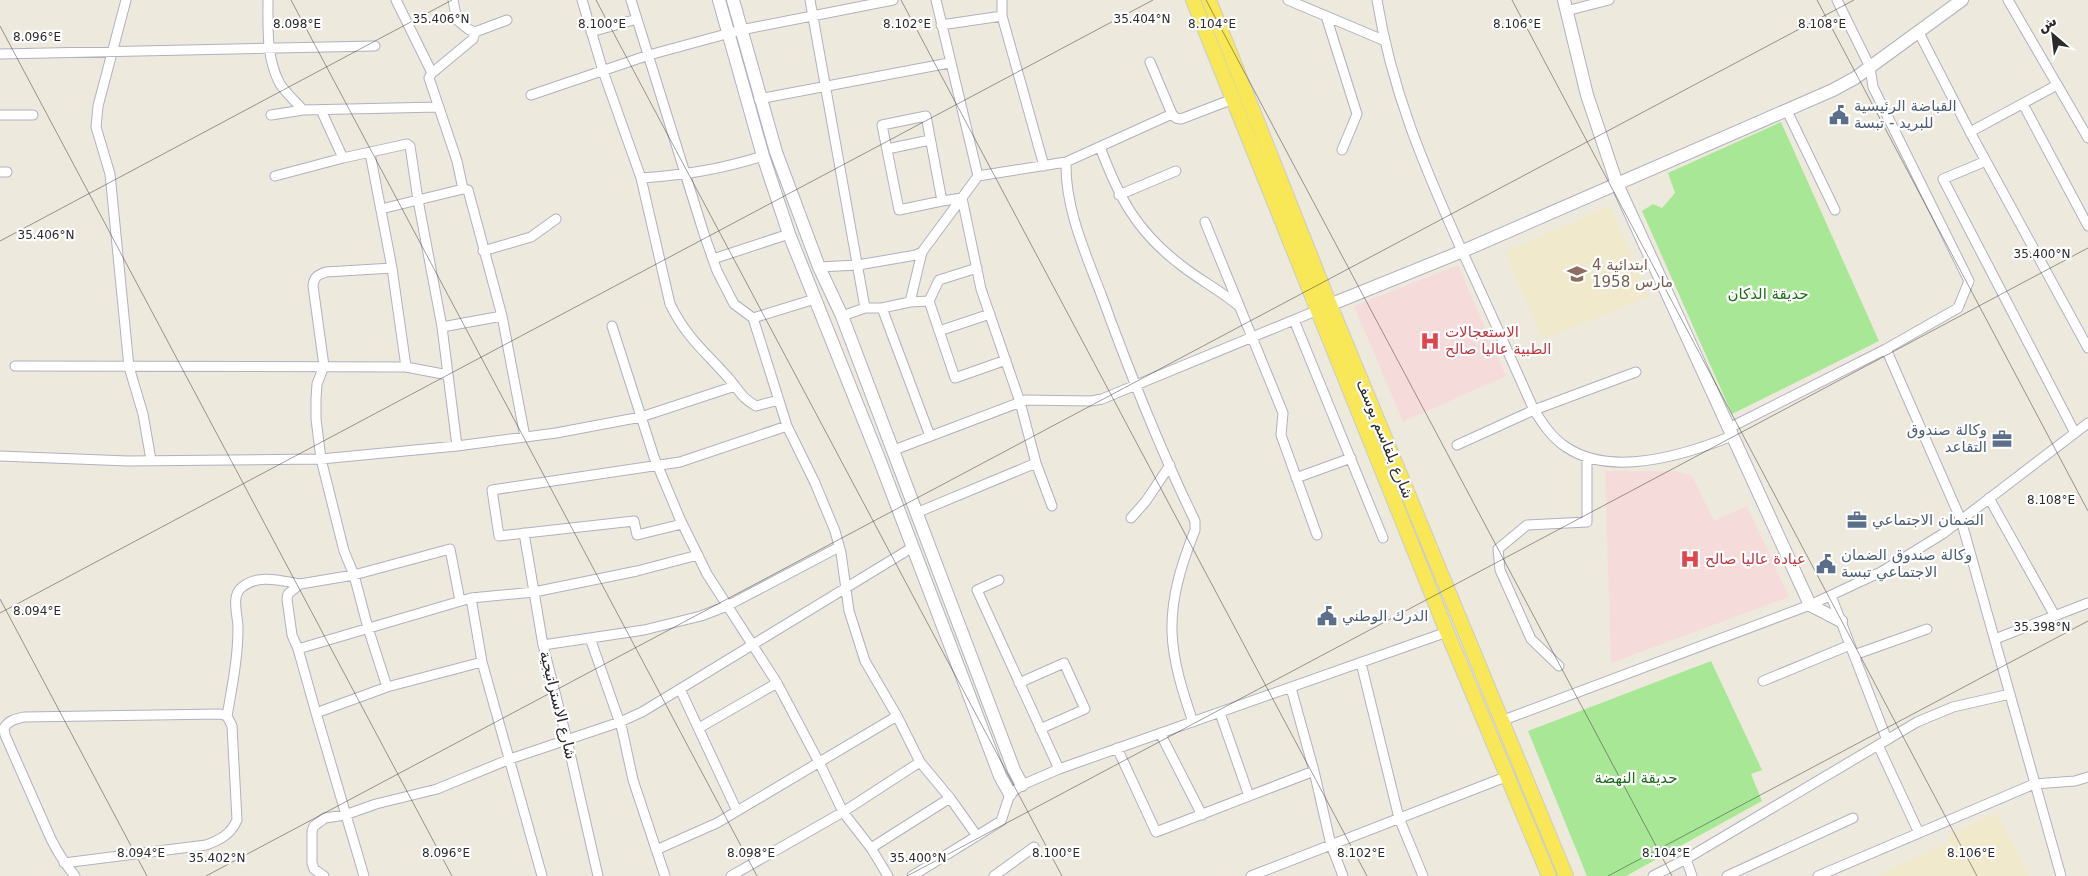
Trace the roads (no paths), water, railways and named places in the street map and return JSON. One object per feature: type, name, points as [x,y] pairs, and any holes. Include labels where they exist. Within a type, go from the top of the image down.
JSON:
[{"type":"main road","name":"شارع بلقاسم يوسف","points":[[1193,0],[1233,99],[1566,876]]},
{"type":"main road","name":"شارع بلقاسم يوسف","points":[[1209,0],[1447,632],[1550,876]]},
{"type":"street","points":[[126,0],[98,106],[96,127],[110,174],[130,367],[143,414],[151,460]]},
{"type":"street","points":[[268,0],[269,48],[281,85],[303,110]]},
{"type":"street","points":[[396,0],[432,73]]},
{"type":"street","points":[[453,0],[457,20],[475,32],[507,20]]},
{"type":"street","points":[[582,0],[603,71],[641,178],[670,304],[678,320],[692,340],[743,398],[756,406],[779,400]]},
{"type":"street","points":[[632,0],[685,175],[713,259],[734,304],[753,318],[787,426],[815,483],[839,547],[849,611],[865,661],[897,716],[920,762],[950,798],[977,836]]},
{"type":"street","points":[[719,0],[764,156],[789,234],[913,547],[1000,776],[1010,794]]},
{"type":"street","points":[[733,0],[759,99],[776,152],[819,267],[842,316],[894,450],[916,514],[1014,770],[1022,786]]},
{"type":"street","points":[[810,0],[865,308]]},
{"type":"street","points":[[531,94],[728,33],[893,0]]},
{"type":"street","points":[[936,0],[949,62],[978,176]]},
{"type":"street","points":[[1002,0],[1002,16],[1044,166]]},
{"type":"street","points":[[1288,0],[1384,40]]},
{"type":"street","points":[[1377,0],[1384,40],[1413,138],[1534,410],[1547,430],[1566,447],[1587,457],[1616,462],[1648,460],[1700,449],[1958,308],[1969,281],[1873,87],[1870,67],[1837,0]]},
{"type":"street","points":[[1609,0],[1565,6],[1586,95],[1617,184],[1810,605],[1841,621]]},
{"type":"street","points":[[894,450],[1020,402],[1041,399],[1091,401],[1102,398],[1463,251],[1788,110],[1855,78],[1962,0]]},
{"type":"street","points":[[2008,0],[2088,138]]},
{"type":"street","points":[[942,25],[1002,16]]},
{"type":"street","points":[[1326,16],[1357,114],[1342,150]]},
{"type":"street","points":[[591,32],[637,19]]},
{"type":"street","points":[[463,189],[429,78],[432,73],[473,39],[475,32]]},
{"type":"street","points":[[1918,32],[1970,132],[2088,348]]},
{"type":"street","points":[[0,54],[375,46]]},
{"type":"street","points":[[759,99],[949,62]]},
{"type":"street","points":[[1150,62],[1172,114],[1176,118],[1181,119],[1233,99]]},
{"type":"street","points":[[1970,132],[2057,85]]},
{"type":"street","points":[[2023,104],[2088,226]]},
{"type":"street","points":[[271,115],[303,110],[438,107]]},
{"type":"street","points":[[321,110],[343,158]]},
{"type":"street","points":[[1788,110],[1835,210]]},
{"type":"street","points":[[910,302],[922,252],[978,176],[1066,162],[1172,114]]},
{"type":"street","points":[[0,115],[34,115]]},
{"type":"street","points":[[942,201],[926,116],[882,125],[899,210],[962,198]]},
{"type":"street","points":[[887,149],[930,140]]},
{"type":"street","points":[[275,176],[343,158],[407,144],[410,146],[418,200],[442,327],[457,446]]},
{"type":"street","points":[[1100,147],[1120,195],[1134,220],[1167,255],[1239,306]]},
{"type":"street","points":[[370,153],[392,268],[406,368]]},
{"type":"street","points":[[641,178],[685,175],[731,166],[764,156]]},
{"type":"street","points":[[1986,161],[1943,179],[2075,433]]},
{"type":"street","points":[[1066,162],[1070,203],[1080,236],[1135,385],[1195,521],[1195,530],[1177,584],[1172,632],[1183,693],[1193,722]]},
{"type":"street","points":[[1120,195],[1176,171]]},
{"type":"street","points":[[381,209],[463,189],[468,190],[502,316],[525,437]]},
{"type":"street","points":[[962,198],[977,268],[990,314],[1020,402],[1036,463],[1052,506]]},
{"type":"street","points":[[483,251],[531,237],[556,219]]},
{"type":"street","points":[[1205,222],[1283,413],[1281,434],[1317,535]]},
{"type":"street","points":[[713,259],[789,234]]},
{"type":"street","points":[[819,267],[858,265],[916,255],[922,252]]},
{"type":"street","points":[[387,687],[368,628],[354,575],[344,551],[321,459],[316,419],[316,400],[317,384],[324,366],[314,279],[317,275],[326,272],[392,268]]},
{"type":"street","points":[[977,268],[939,280],[929,301],[955,378],[1006,360]]},
{"type":"street","points":[[753,318],[815,299]]},
{"type":"street","points":[[842,316],[865,308],[882,308],[910,302],[929,301]]},
{"type":"street","points":[[882,308],[930,436]]},
{"type":"street","points":[[939,331],[990,314]]},
{"type":"street","points":[[442,327],[502,316]]},
{"type":"street","points":[[1294,320],[1383,538]]},
{"type":"street","points":[[612,326],[657,464],[682,524],[727,606],[777,683],[818,761],[842,812],[870,848],[888,876]]},
{"type":"street","points":[[1886,349],[1961,520],[2061,876]]},
{"type":"street","points":[[16,366],[324,366],[406,368],[448,375]]},
{"type":"street","points":[[1457,445],[1534,410],[1636,372]]},
{"type":"street","points":[[0,456],[151,460],[321,459],[457,446],[525,437],[641,417],[734,386]]},
{"type":"street","points":[[1501,721],[1832,596],[1908,556],[1961,520],[2088,423]]},
{"type":"street","points":[[682,524],[637,535],[634,521],[499,536],[492,490],[680,462],[787,426]]},
{"type":"street","points":[[1559,666],[1531,639],[1500,570],[1498,549],[1527,525],[1587,522],[1587,457]]},
{"type":"street","points":[[1296,478],[1350,458]]},
{"type":"street","points":[[916,514],[1036,463]]},
{"type":"street","points":[[1131,518],[1152,494],[1170,465]]},
{"type":"street","points":[[1990,498],[2054,616]]},
{"type":"street","name":"شارع الاستراتيجية","points":[[524,532],[543,645],[598,876]]},
{"type":"street","points":[[543,645],[644,630],[701,616],[727,606],[839,547]]},
{"type":"street","points":[[324,876],[314,869],[312,863],[312,831],[314,826],[325,818],[344,815],[376,804],[437,789],[510,759],[620,722],[642,712],[913,547]]},
{"type":"street","points":[[64,863],[206,845],[219,840],[234,828],[237,820],[232,726],[227,716],[236,664],[238,627],[236,595],[240,588],[246,584],[260,579],[276,579],[300,584],[354,575],[450,549],[460,601]]},
{"type":"street","points":[[298,649],[471,598],[534,592],[637,571],[698,555]]},
{"type":"street","points":[[999,580],[977,590],[1059,769]]},
{"type":"street","points":[[300,584],[288,594],[287,599],[292,635],[298,649],[344,815],[364,876]]},
{"type":"street","points":[[1832,596],[1887,740]]},
{"type":"street","points":[[471,598],[482,662],[542,876]]},
{"type":"street","points":[[1994,639],[2088,603]]},
{"type":"street","points":[[1854,656],[1927,629]]},
{"type":"street","points":[[912,876],[1001,821],[1010,794],[1022,786],[1059,769],[1447,632]]},
{"type":"street","points":[[590,638],[620,722],[633,780],[665,876]]},
{"type":"street","points":[[1763,681],[1850,645]]},
{"type":"street","points":[[316,713],[387,687],[482,662]]},
{"type":"street","points":[[1020,683],[1064,663],[1085,709],[1040,729]]},
{"type":"street","points":[[1360,663],[1400,818],[1423,876]]},
{"type":"street","points":[[698,728],[777,683]]},
{"type":"street","points":[[1291,688],[1314,771],[1331,845],[1343,876]]},
{"type":"street","points":[[680,689],[737,811]]},
{"type":"street","points":[[1653,876],[1686,859],[1916,722],[1953,707],[2010,694]]},
{"type":"street","points":[[1220,712],[1249,796]]},
{"type":"street","points":[[75,876],[64,863],[52,839],[5,735],[4,720],[24,717],[220,714],[227,716]]},
{"type":"street","points":[[656,850],[717,823],[818,761],[897,716]]},
{"type":"street","points":[[1160,733],[1202,815]]},
{"type":"street","points":[[1878,745],[1919,833]]},
{"type":"street","points":[[1117,748],[1156,832],[1314,771]]},
{"type":"street","points":[[731,876],[842,812],[920,762]]},
{"type":"street","points":[[1251,876],[1265,874],[1331,845],[1508,776]]},
{"type":"street","points":[[1818,876],[2034,784],[2075,781],[2088,777]]},
{"type":"street","points":[[870,848],[950,798]]},
{"type":"street","points":[[1727,876],[1853,818]]},
{"type":"street","points":[[994,876],[1034,848]]},
{"type":"street","points":[[1686,859],[1692,876]]},
{"type":"place","name":"القباضة الرئيسية للبريد - تبسة","points":[[1839,115]]},
{"type":"place","name":"ابتدائية 4 مارس 1958","points":[[1577,274]]},
{"type":"place","name":"الاستعجالات الطبية عاليا صالح","points":[[1430,341]]},
{"type":"place","name":"وكالة صندوق التقاعد","points":[[2002,439]]},
{"type":"place","name":"الضمان الاجتماعي","points":[[1857,520]]},
{"type":"place","name":"عيادة عاليا صالح","points":[[1690,559]]},
{"type":"place","name":"وكالة صندوق الضمان الاجتماعي تبسة","points":[[1826,564]]},
{"type":"place","name":"الدرك الوطني","points":[[1327,616]]},
{"type":"park label","name":"حديقة الدكان","points":[[1768,294]]},
{"type":"park label","name":"حديقة النهضة","points":[[1636,778]]}]
